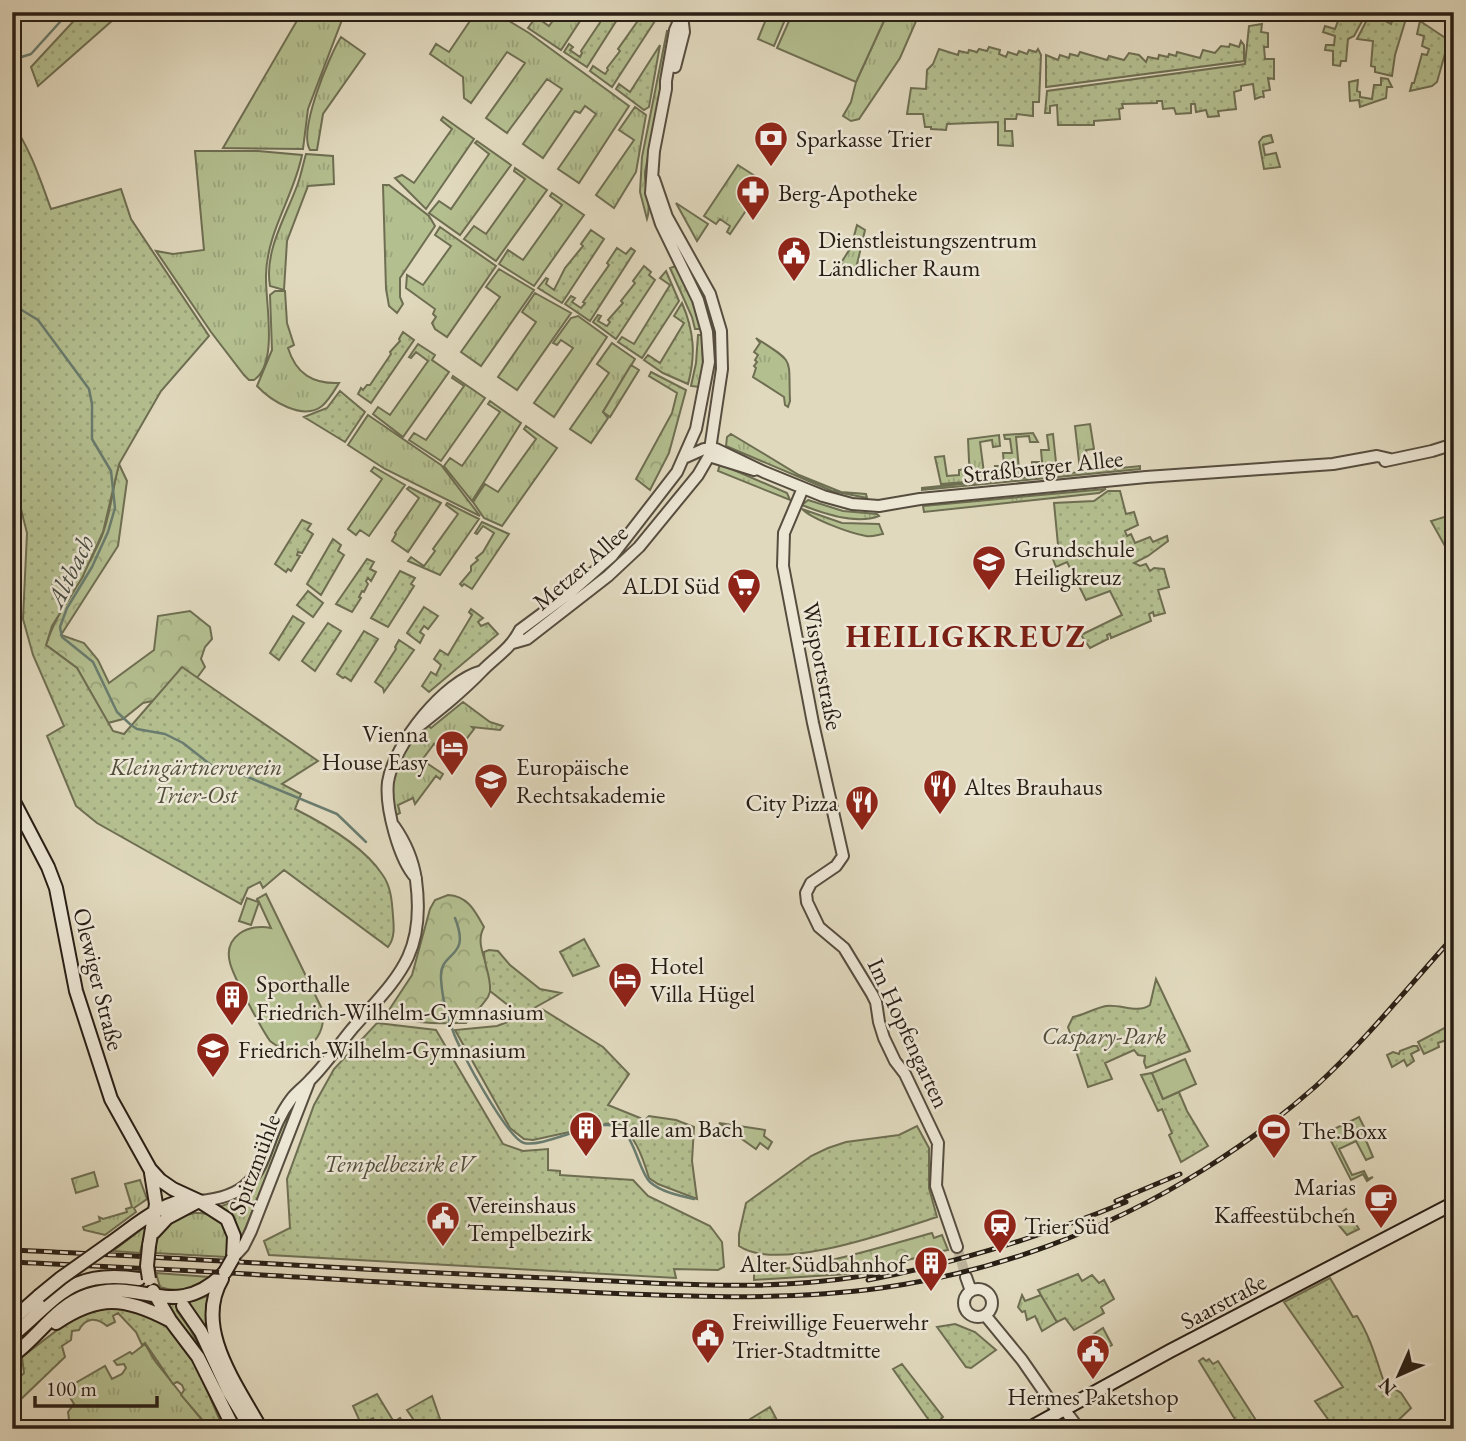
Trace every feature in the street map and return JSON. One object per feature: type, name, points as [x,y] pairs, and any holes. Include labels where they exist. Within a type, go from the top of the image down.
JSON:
[{"type":"main road","name":"Olewiger Straße","points":[[12,798],[37,843],[56,888],[76,991],[111,1099],[150,1169]]},
{"type":"main road","points":[[150,1169],[173,1189],[224,1216],[229,1223],[234,1240],[233,1258],[212,1302],[211,1314],[214,1333],[233,1378],[261,1429]]},
{"type":"main road","points":[[150,1169],[156,1194],[156,1213],[144,1279],[198,1357],[234,1429]]},
{"type":"main road","points":[[12,1320],[61,1278],[156,1213],[179,1202],[199,1201]]},
{"type":"main road","points":[[150,1240],[167,1218],[199,1201]]},
{"type":"main road","name":"Saarstraße","points":[[1028,1429],[1454,1203]]},
{"type":"main road","points":[[15,1354],[68,1304],[88,1295],[123,1290],[155,1296],[182,1297],[200,1292],[225,1272]]},
{"type":"main road","points":[[12,1336],[51,1300],[72,1286],[104,1277],[144,1279]]},
{"type":"main road","points":[[15,1354],[71,1312],[90,1305],[120,1302],[136,1304],[170,1320]]},
{"type":"main road","points":[[183,1306],[197,1325],[229,1392],[251,1429]]},
{"type":"street","points":[[683,14],[675,30],[654,151],[651,193],[657,214],[698,300],[707,332],[709,362],[700,415],[686,457]]},
{"type":"street","points":[[653,173],[667,217],[710,294],[721,331],[722,369],[708,451]]},
{"type":"street","points":[[700,415],[708,451]]},
{"type":"street","name":"Straßburger Allee","points":[[708,451],[725,452],[764,472],[840,501],[879,506],[920,499],[1163,475],[1333,464],[1377,456],[1390,459],[1454,444]]},
{"type":"street","points":[[686,457],[708,451]]},
{"type":"street","name":"Metzer Allee","points":[[513,643],[527,639],[607,578],[639,547],[698,475],[708,451]]},
{"type":"street","name":"Metzer Allee","points":[[416,878],[406,864],[396,840],[388,804],[390,775],[399,752],[439,700],[470,674],[482,671],[513,643],[520,630],[603,565],[654,503],[686,457]]},
{"type":"street","name":"Wisportstraße","points":[[803,488],[785,533],[783,566],[813,723],[843,854],[836,866],[812,881],[808,889]]},
{"type":"street","name":"Spitzmühle","points":[[199,1201],[226,1197],[251,1182],[286,1106],[392,986],[405,965],[414,941],[419,899],[416,878]]},
{"type":"street","name":"Im Hopfengarten","points":[[808,889],[807,902],[814,920],[824,933],[846,951],[876,1002],[878,1023],[884,1038],[905,1074],[938,1143],[936,1186],[957,1248]]},
{"type":"street","name":"Spitzmühle","points":[[233,1258],[243,1247],[251,1231],[310,1081]]},
{"type":"street","points":[[966,1277],[971,1291]]},
{"type":"street","points":[[982,1290],[989,1294],[991,1308],[985,1315],[976,1317],[965,1309],[964,1301],[971,1291],[982,1290]]},
{"type":"street","points":[[985,1315],[1079,1429]]},
{"type":"green space","points":[[82,12],[122,12],[38,86],[31,67]]},
{"type":"green space","points":[[302,12],[345,12],[308,109],[303,149],[223,148]]},
{"type":"green space","points":[[476,12],[494,12],[529,33],[629,106],[579,183],[558,169],[596,114],[585,106],[580,113],[575,111],[543,158],[523,144],[562,89],[547,79],[507,133],[486,118],[525,63],[507,52],[471,103],[464,98],[463,77],[430,54],[436,44],[449,52]]},
{"type":"green space","points":[[559,12],[586,12],[561,50],[528,28],[536,17],[549,26]]},
{"type":"green space","points":[[607,12],[622,12],[587,67],[564,52],[569,44],[573,47],[570,50],[580,57],[581,51]]},
{"type":"green space","points":[[769,12],[787,15],[774,46],[758,39]]},
{"type":"green space","points":[[793,12],[888,12],[856,82],[777,48]]},
{"type":"green space","points":[[888,12],[920,12],[900,58],[859,119],[851,121],[843,116]]},
{"type":"green space","points":[[1328,12],[1367,12],[1354,36],[1348,39],[1346,61],[1341,61],[1340,66],[1333,65],[1333,51],[1325,50],[1326,45],[1334,45],[1335,36],[1323,32],[1325,26],[1335,29],[1338,21],[1333,19],[1334,14]]},
{"type":"green space","points":[[1371,12],[1378,12],[1377,16],[1391,24],[1393,12],[1408,12],[1395,55],[1392,76],[1375,72],[1375,67],[1371,66],[1373,41],[1357,39]]},
{"type":"green space","points":[[642,15],[655,21],[612,87],[590,71],[593,66],[605,74],[620,51],[618,49]]},
{"type":"green space","points":[[1420,21],[1447,39],[1448,43],[1437,82],[1432,86],[1410,91],[1422,54],[1427,55],[1429,49],[1422,46],[1424,36],[1417,34]]},
{"type":"green space","points":[[1262,24],[1261,32],[1268,33],[1268,47],[1264,47],[1265,59],[1274,59],[1274,79],[1268,78],[1270,90],[1263,91],[1264,98],[1255,99],[1253,84],[1241,86],[1241,90],[1234,92],[1236,109],[1218,111],[1219,116],[1208,117],[1206,110],[1196,112],[1195,104],[1191,104],[1191,113],[1176,114],[1174,108],[1163,109],[1162,101],[1122,104],[1123,108],[1119,109],[1120,119],[1094,121],[1094,125],[1058,125],[1057,105],[1050,106],[1050,113],[1045,113],[1047,91],[1245,64],[1249,26]]},
{"type":"green space","points":[[667,31],[673,32],[645,172],[649,207],[647,219],[640,192],[642,157]]},
{"type":"green space","points":[[341,37],[365,54],[323,114],[317,150],[310,150],[307,140],[311,111],[329,60]]},
{"type":"green space","points":[[1241,41],[1244,45],[1244,61],[1046,87],[1046,55],[1058,60],[1060,55],[1069,58],[1070,54],[1078,56],[1080,52],[1107,60],[1109,56],[1124,60],[1129,53],[1139,55],[1146,62],[1148,57],[1158,59],[1159,55],[1176,56],[1177,52],[1200,58],[1203,50],[1215,53],[1221,46],[1229,47],[1230,44],[1239,47]]},
{"type":"green space","points":[[660,45],[649,107],[644,110],[616,89],[619,84],[630,92]]},
{"type":"green space","points":[[989,47],[1000,50],[999,54],[1006,57],[1008,52],[1017,55],[1019,51],[1027,54],[1029,50],[1036,52],[1038,49],[1041,55],[1039,102],[1033,102],[1033,116],[1017,114],[1016,119],[1005,119],[1005,131],[1012,131],[1013,146],[998,145],[998,122],[947,124],[946,130],[931,129],[925,127],[923,114],[907,114],[911,88],[926,89],[927,70],[933,64],[939,49],[958,55],[959,51],[987,51]]},
{"type":"green space","points":[[1381,78],[1388,79],[1392,87],[1387,87],[1386,98],[1360,107],[1359,100],[1350,101],[1349,82],[1358,80],[1357,91],[1360,92],[1360,97],[1372,99],[1374,85],[1381,85]]},
{"type":"green space","points":[[635,107],[646,115],[636,172],[614,208],[596,195],[634,140],[619,130]]},
{"type":"green space","points":[[443,117],[474,139],[426,209],[395,178],[402,175],[414,183],[452,129],[441,120]]},
{"type":"green space","name":"Kleingärtnerverein Trier-Ost","points":[[12,123],[39,175],[51,209],[121,189],[131,219],[209,336],[161,391],[119,464],[103,532],[82,578],[52,626],[46,645],[77,668],[113,731],[124,734],[182,667],[318,761],[282,784],[301,794],[295,809],[354,845],[385,879],[394,924],[388,947],[284,870],[263,888],[260,882],[248,888],[241,904],[97,823],[76,806],[47,736],[64,726],[33,655],[23,619],[27,533],[12,473],[12,328],[15,327],[12,315]]},
{"type":"green space","points":[[1271,135],[1273,142],[1263,145],[1265,155],[1276,153],[1280,167],[1264,169],[1259,142],[1263,137]]},
{"type":"green space","points":[[477,141],[511,165],[460,235],[429,213],[439,201],[451,209],[489,154],[475,143]]},
{"type":"green space","points":[[195,151],[258,151],[302,155],[271,243],[266,275],[269,346],[262,372],[254,380],[249,380],[244,375],[211,332],[156,251],[173,254],[204,250]]},
{"type":"green space","points":[[306,154],[333,156],[334,184],[308,186],[287,241],[284,290],[270,286],[270,261]]},
{"type":"green space","points":[[738,165],[755,176],[751,183],[760,190],[730,234],[727,232],[730,226],[720,219],[716,224],[704,216]]},
{"type":"green space","points":[[515,168],[547,190],[496,261],[464,239],[474,226],[486,234],[525,179],[514,171]]},
{"type":"green space","points":[[383,185],[389,185],[429,216],[435,226],[400,278],[400,297],[403,304],[397,313],[389,306],[386,289]]},
{"type":"green space","points":[[552,193],[584,215],[534,286],[499,264],[508,250],[523,260],[562,205],[550,196]]},
{"type":"green space","points":[[676,203],[708,224],[697,241]]},
{"type":"green space","points":[[857,225],[865,230],[855,273],[841,263],[851,247]]},
{"type":"green space","points":[[440,227],[496,266],[447,337],[435,329],[432,323],[436,317],[433,314],[435,309],[406,288],[407,275],[423,285],[451,246],[435,235]]},
{"type":"green space","points":[[591,230],[604,239],[562,303],[538,288],[546,278],[546,284],[554,290],[565,268],[583,246],[581,244]]},
{"type":"green space","points":[[617,248],[626,254],[631,248],[635,251],[590,321],[565,304],[571,296],[575,298],[572,302],[581,308]]},
{"type":"green space","points":[[644,266],[655,280],[616,339],[593,322],[598,315],[601,316],[598,321],[607,326],[610,322],[608,320],[623,303],[621,301]]},
{"type":"green space","points":[[676,266],[696,307],[702,329],[695,329],[670,268]]},
{"type":"green space","points":[[499,269],[534,290],[481,366],[461,352],[500,297],[486,287]]},
{"type":"green space","points":[[666,271],[679,301],[642,358],[618,342],[622,337],[634,344],[670,285],[660,278]]},
{"type":"green space","points":[[275,291],[285,291],[287,323],[294,345],[288,348],[296,365],[307,376],[321,382],[339,383],[325,404],[314,410],[288,407],[270,398],[257,386],[272,350],[270,295]]},
{"type":"green space","points":[[535,293],[571,313],[517,390],[498,377],[536,322],[522,312]]},
{"type":"green space","points":[[682,303],[692,343],[688,384],[663,373],[644,360],[648,355],[660,363],[684,323],[674,316]]},
{"type":"green space","points":[[578,316],[607,337],[554,417],[534,403],[573,348],[561,340],[557,345],[553,343],[571,318]]},
{"type":"green space","points":[[403,332],[414,340],[371,403],[358,394],[361,388],[363,390],[370,385],[400,341]]},
{"type":"green space","points":[[698,335],[702,335],[703,365],[699,387],[691,386]]},
{"type":"green space","points":[[756,338],[778,352],[787,362],[790,401],[788,407],[784,397],[753,377],[758,355],[754,352],[760,343]]},
{"type":"green space","points":[[612,343],[635,359],[603,412],[608,418],[591,443],[570,429],[609,373],[597,364]]},
{"type":"green space","points":[[418,344],[435,355],[432,360],[449,372],[403,437],[373,414],[378,407],[390,415],[428,361],[416,352],[409,357]]},
{"type":"green space","points":[[631,365],[639,370],[610,417],[603,412]]},
{"type":"green space","points":[[651,372],[686,390],[669,453],[650,490],[636,479],[672,413],[677,393],[649,376]]},
{"type":"green space","points":[[453,376],[485,398],[441,461],[409,440],[414,433],[426,440],[464,386],[452,378]]},
{"type":"green space","points":[[340,391],[365,412],[345,442],[304,417],[327,408]]},
{"type":"green space","points":[[490,401],[521,423],[472,501],[444,466],[450,458],[462,466],[500,412],[488,404]]},
{"type":"green space","points":[[368,415],[441,465],[480,516],[385,469],[348,445]]},
{"type":"green space","points":[[1090,424],[1094,449],[1086,450],[1088,469],[1080,470],[1075,426]]},
{"type":"green space","points":[[526,426],[557,448],[502,526],[484,518],[473,502],[485,484],[498,492],[536,439],[524,429]]},
{"type":"green space","points":[[1033,433],[1038,442],[1030,442],[1029,436],[1016,437],[1019,469],[1032,468],[1032,462],[1039,462],[1040,474],[1005,478],[1003,453],[1012,453],[1010,439],[1005,439],[1004,435]]},
{"type":"green space","points":[[731,434],[799,475],[841,492],[866,494],[867,498],[832,491],[726,446],[727,437]]},
{"type":"green space","points":[[1053,434],[1057,472],[1043,473],[1041,450],[1049,450],[1047,435]]},
{"type":"green space","points":[[999,435],[1000,446],[993,447],[992,440],[980,442],[984,473],[995,472],[995,466],[1002,466],[1003,478],[970,482],[968,439]]},
{"type":"green space","points":[[944,456],[947,476],[959,475],[959,470],[965,469],[966,482],[941,484],[935,457]]},
{"type":"green space","points":[[119,464],[127,481],[118,546],[61,635],[84,643],[98,660],[109,683],[154,650],[158,616],[190,611],[210,627],[212,639],[205,647],[201,659],[205,667],[191,686],[143,703],[123,719],[108,723],[77,668],[46,645],[58,616],[97,548],[108,516]]},
{"type":"green space","points":[[720,464],[787,493],[790,500],[718,471]]},
{"type":"green space","points":[[1140,466],[1140,469],[922,490],[922,488]]},
{"type":"green space","points":[[374,467],[405,485],[369,536],[360,530],[356,535],[348,529],[382,479],[371,471]]},
{"type":"green space","points":[[409,487],[441,503],[408,552],[392,541],[419,498],[407,489]]},
{"type":"green space","points":[[1106,489],[1099,493],[924,512],[923,506]]},
{"type":"green space","points":[[1108,491],[1120,491],[1126,514],[1134,512],[1138,525],[1125,531],[1127,536],[1131,534],[1135,543],[1150,537],[1153,542],[1167,536],[1168,541],[1134,563],[1140,566],[1146,564],[1150,571],[1154,568],[1164,569],[1169,587],[1158,590],[1165,613],[1154,616],[1153,612],[1149,614],[1151,621],[1111,638],[1110,634],[1107,635],[1108,639],[1090,648],[1081,635],[1122,615],[1110,591],[1086,600],[1067,562],[1056,567],[1049,549],[1058,545],[1054,503],[1094,501]]},
{"type":"green space","points":[[808,500],[843,511],[879,516],[860,519],[840,517],[802,505]]},
{"type":"green space","points":[[447,503],[479,519],[440,575],[408,561],[411,557],[424,566],[435,551],[433,549],[458,514],[446,505]]},
{"type":"green space","points":[[802,509],[842,523],[879,524],[883,534],[868,536],[850,532],[822,521]]},
{"type":"green space","points":[[1454,514],[1454,597],[1445,546],[1431,521]]},
{"type":"green space","points":[[302,520],[311,524],[307,530],[313,534],[302,553],[298,552],[297,555],[300,556],[291,571],[288,569],[286,572],[275,564]]},
{"type":"green space","points":[[482,522],[509,534],[472,589],[460,584],[494,533],[483,526],[475,533]]},
{"type":"green space","points":[[333,539],[341,545],[338,551],[344,555],[321,595],[307,584]]},
{"type":"green space","points":[[367,559],[374,562],[370,569],[376,572],[371,581],[368,578],[366,581],[368,584],[352,612],[336,604]]},
{"type":"green space","points":[[400,571],[415,578],[411,584],[414,586],[388,627],[371,618]]},
{"type":"green space","points":[[308,591],[323,603],[313,617],[297,605]]},
{"type":"green space","points":[[424,607],[438,616],[428,629],[424,626],[420,632],[424,635],[420,643],[407,633]]},
{"type":"green space","points":[[471,609],[483,618],[478,622],[481,626],[488,623],[498,634],[429,692],[422,686],[431,672],[436,675],[441,665],[434,659],[440,650],[448,655],[472,615],[469,612]]},
{"type":"green space","points":[[293,616],[304,623],[279,660],[270,653]]},
{"type":"green space","points":[[328,623],[341,631],[315,671],[302,661]]},
{"type":"green space","points":[[364,631],[378,639],[351,681],[337,674]]},
{"type":"green space","points":[[399,640],[414,650],[384,692],[375,682]]},
{"type":"green space","points":[[463,702],[490,722],[503,726],[500,730],[472,727],[474,729],[455,754],[457,756],[453,762],[449,755],[434,744],[422,760],[443,774],[440,779],[436,776],[415,804],[413,798],[398,805],[400,813],[396,815],[392,790],[403,755],[426,724],[431,728]]},
{"type":"green space","points":[[266,894],[323,1011],[320,1033],[308,1047],[299,1050],[280,1047],[270,1041],[248,1003],[230,963],[230,945],[234,939],[247,930],[271,928],[259,902],[251,925],[239,921],[247,898],[258,902],[257,899]]},
{"type":"green space","points":[[448,895],[466,901],[484,927],[481,945],[491,989],[488,997],[466,1023],[406,1019],[389,1010],[412,975],[430,909],[435,900]]},
{"type":"green space","points":[[584,939],[599,966],[573,976],[560,952]]},
{"type":"green space","points":[[498,951],[510,965],[540,989],[561,993],[525,1013],[518,1013],[490,991],[484,952]]},
{"type":"green space","name":"Caspary-Park","points":[[1156,979],[1190,1051],[1146,1068],[1145,1056],[1138,1055],[1134,1050],[1105,1063],[1112,1079],[1088,1087],[1068,1027],[1073,1017],[1106,1006],[1145,1008],[1150,1005]]},
{"type":"green space","points":[[542,1009],[603,1047],[629,1074],[608,1105],[645,1120],[649,1116],[676,1120],[694,1127],[692,1161],[697,1199],[649,1178],[633,1138],[615,1122],[533,1140],[524,1139],[510,1128],[455,1030],[497,1026]]},
{"type":"green space","name":"Tempelbezirk eV","points":[[377,1023],[436,1030],[503,1144],[523,1151],[548,1149],[548,1170],[560,1171],[560,1175],[633,1180],[648,1196],[710,1226],[722,1242],[724,1267],[718,1270],[674,1269],[676,1278],[269,1255],[264,1241],[290,1228],[287,1179],[314,1105],[334,1069]]},
{"type":"green space","points":[[1450,1025],[1454,1032],[1454,1041],[1452,1038],[1438,1043],[1439,1047],[1424,1054],[1418,1042]]},
{"type":"green space","points":[[1417,1046],[1419,1050],[1411,1054],[1414,1061],[1407,1066],[1404,1060],[1392,1067],[1387,1055],[1393,1052],[1399,1054],[1400,1051]]},
{"type":"green space","points":[[1185,1059],[1196,1084],[1163,1099],[1152,1073]]},
{"type":"green space","points":[[1152,1073],[1163,1099],[1179,1092],[1208,1146],[1181,1162],[1169,1135],[1172,1133],[1162,1109],[1158,1111],[1141,1075]]},
{"type":"green space","points":[[290,1110],[293,1111],[241,1239],[230,1216],[219,1207],[236,1200],[259,1180]]},
{"type":"green space","points":[[1359,1117],[1373,1157],[1366,1160],[1356,1141],[1339,1149],[1352,1175],[1364,1171],[1368,1179],[1373,1177],[1367,1181],[1363,1174],[1351,1180],[1328,1135],[1335,1132],[1334,1129]]},
{"type":"green space","points":[[719,1123],[765,1130],[764,1136],[772,1142],[768,1149],[760,1143],[756,1149]]},
{"type":"green space","points":[[917,1126],[929,1148],[929,1188],[937,1217],[836,1247],[807,1252],[780,1255],[757,1253],[739,1246],[746,1203],[811,1156],[846,1142],[899,1135]]},
{"type":"green space","points":[[94,1172],[98,1186],[76,1193],[72,1179]]},
{"type":"green space","points":[[140,1180],[147,1199],[134,1208],[136,1212],[105,1235],[84,1230],[83,1227],[100,1221],[99,1217],[103,1219],[127,1212],[126,1209],[132,1207],[125,1184]]},
{"type":"green space","points":[[1346,1209],[1359,1229],[1347,1235],[1336,1222],[1339,1220],[1337,1216]]},
{"type":"green space","points":[[195,1213],[212,1216],[224,1225],[229,1239],[226,1257],[155,1253],[158,1237],[167,1226],[179,1218]]},
{"type":"green space","points":[[147,1225],[140,1253],[113,1251]]},
{"type":"green space","points":[[932,1233],[934,1238],[942,1235],[948,1250],[938,1252],[929,1248],[924,1256],[847,1274],[754,1280],[754,1272],[822,1262]]},
{"type":"green space","points":[[156,1273],[210,1277],[192,1287],[174,1290],[160,1287]]},
{"type":"green space","points":[[1078,1274],[1082,1281],[1092,1275],[1099,1283],[1104,1280],[1114,1299],[1101,1307],[1104,1313],[1074,1330],[1065,1318],[1057,1322],[1038,1290]]},
{"type":"green space","points":[[1330,1278],[1353,1317],[1357,1316],[1362,1324],[1384,1382],[1401,1393],[1411,1408],[1389,1429],[1335,1429],[1315,1401],[1343,1387],[1284,1302]]},
{"type":"green space","points":[[209,1295],[207,1326],[211,1339],[185,1304],[177,1311],[190,1329],[209,1366],[174,1318],[167,1303],[194,1301]]},
{"type":"green space","points":[[1022,1295],[1025,1301],[1041,1295],[1057,1322],[1042,1331],[1035,1316],[1027,1320],[1025,1311],[1022,1312],[1018,1307]]},
{"type":"green space","points":[[104,1307],[132,1308],[150,1314],[166,1325],[189,1354],[222,1425],[217,1429],[210,1429],[181,1395],[184,1390],[182,1385],[177,1382],[173,1384],[145,1343],[142,1345],[136,1332],[118,1313],[113,1316],[115,1322],[107,1326],[92,1320],[79,1330],[72,1331],[71,1340],[62,1346],[65,1357],[19,1401],[12,1394],[12,1384],[24,1373],[22,1357],[77,1315]]},
{"type":"green space","points":[[955,1324],[975,1332],[996,1350],[971,1368],[966,1367],[937,1327]]},
{"type":"green space","points":[[1103,1328],[1112,1345],[1091,1358],[1080,1343]]},
{"type":"green space","points":[[145,1344],[155,1361],[209,1429],[65,1429],[70,1426],[68,1412],[74,1404],[65,1389],[105,1366],[112,1379],[122,1374],[126,1368],[124,1364],[117,1365],[114,1361],[130,1352],[132,1354]]},
{"type":"green space","points":[[1203,1358],[1206,1361],[1209,1359],[1213,1364],[1218,1361],[1261,1428],[1241,1429],[1199,1361]]},
{"type":"green space","points":[[902,1364],[943,1417],[939,1421],[944,1427],[935,1429],[893,1369]]},
{"type":"green space","points":[[377,1394],[394,1422],[400,1418],[404,1424],[413,1419],[407,1410],[432,1396],[440,1419],[438,1426],[432,1429],[380,1429],[373,1418],[361,1424],[353,1406]]},
{"type":"green space","points":[[770,1407],[778,1422],[765,1429],[734,1429]]},
{"type":"waterway","points":[[12,60],[31,54],[69,12]]},
{"type":"waterway","name":"Altbach","points":[[12,304],[38,320],[89,389],[92,439],[111,471],[115,508],[108,532],[92,567],[67,608],[60,627],[62,637],[93,662],[117,712],[131,725],[137,729],[165,734],[183,743],[211,765],[243,775],[337,814],[366,842]]},
{"type":"waterway","name":"Altbach","points":[[455,918],[460,941],[458,948],[445,963],[441,979],[447,1012],[457,1041],[474,1074],[496,1111],[517,1138],[524,1143],[533,1143],[598,1126],[618,1127],[629,1138],[650,1182],[665,1191],[694,1199]]},
{"type":"tunnel","points":[[957,1247],[966,1277]]},
{"type":"railway","points":[[12,1262],[453,1286],[747,1297],[837,1293],[924,1281],[1007,1260],[1089,1230],[1166,1192],[1233,1151],[1316,1086],[1370,1032],[1454,936]]},
{"type":"railway","points":[[1116,1201],[1180,1174]]},
{"type":"railway","points":[[868,1280],[999,1247],[1126,1202]]},
{"type":"railway","points":[[12,1250],[674,1284],[797,1283],[878,1273]]},
{"type":"place","name":"Sparkasse Trier","points":[[771,168]]},
{"type":"place","name":"Berg-Apotheke","points":[[753,222]]},
{"type":"place","name":"Dienstleistungszentrum Ländlicher Raum","points":[[794,283]]},
{"type":"place","name":"Grundschule Heiligkreuz","points":[[989,592]]},
{"type":"place","name":"ALDI Süd","points":[[744,615]]},
{"type":"place","name":"Vienna House Easy","points":[[452,777]]},
{"type":"place","name":"Europäische Rechtsakademie","points":[[491,810]]},
{"type":"place","name":"Altes Brauhaus","points":[[940,816]]},
{"type":"place","name":"City Pizza","points":[[862,832]]},
{"type":"place","name":"Hotel Villa Hügel","points":[[625,1009]]},
{"type":"place","name":"Sporthalle Friedrich-Wilhelm-Gymnasium","points":[[232,1027]]},
{"type":"place","name":"Friedrich-Wilhelm-Gymnasium","points":[[213,1079]]},
{"type":"place","name":"Halle am Bach","points":[[586,1158]]},
{"type":"place","name":"The.Boxx","points":[[1274,1160]]},
{"type":"place","name":"Marias Kaffeestübchen","points":[[1381,1230]]},
{"type":"place","name":"Vereinshaus Tempelbezirk","points":[[443,1248]]},
{"type":"place","name":"Trier Süd","points":[[1000,1255]]},
{"type":"place","name":"Alter Südbahnhof","points":[[931,1293]]},
{"type":"place","name":"Freiwillige Feuerwehr Trier-Stadtmitte","points":[[708,1365]]},
{"type":"place","name":"Hermes Paketshop","points":[[1093,1381]]},
{"type":"district","name":"HEILIGKREUZ","points":[[966,636]]}]
